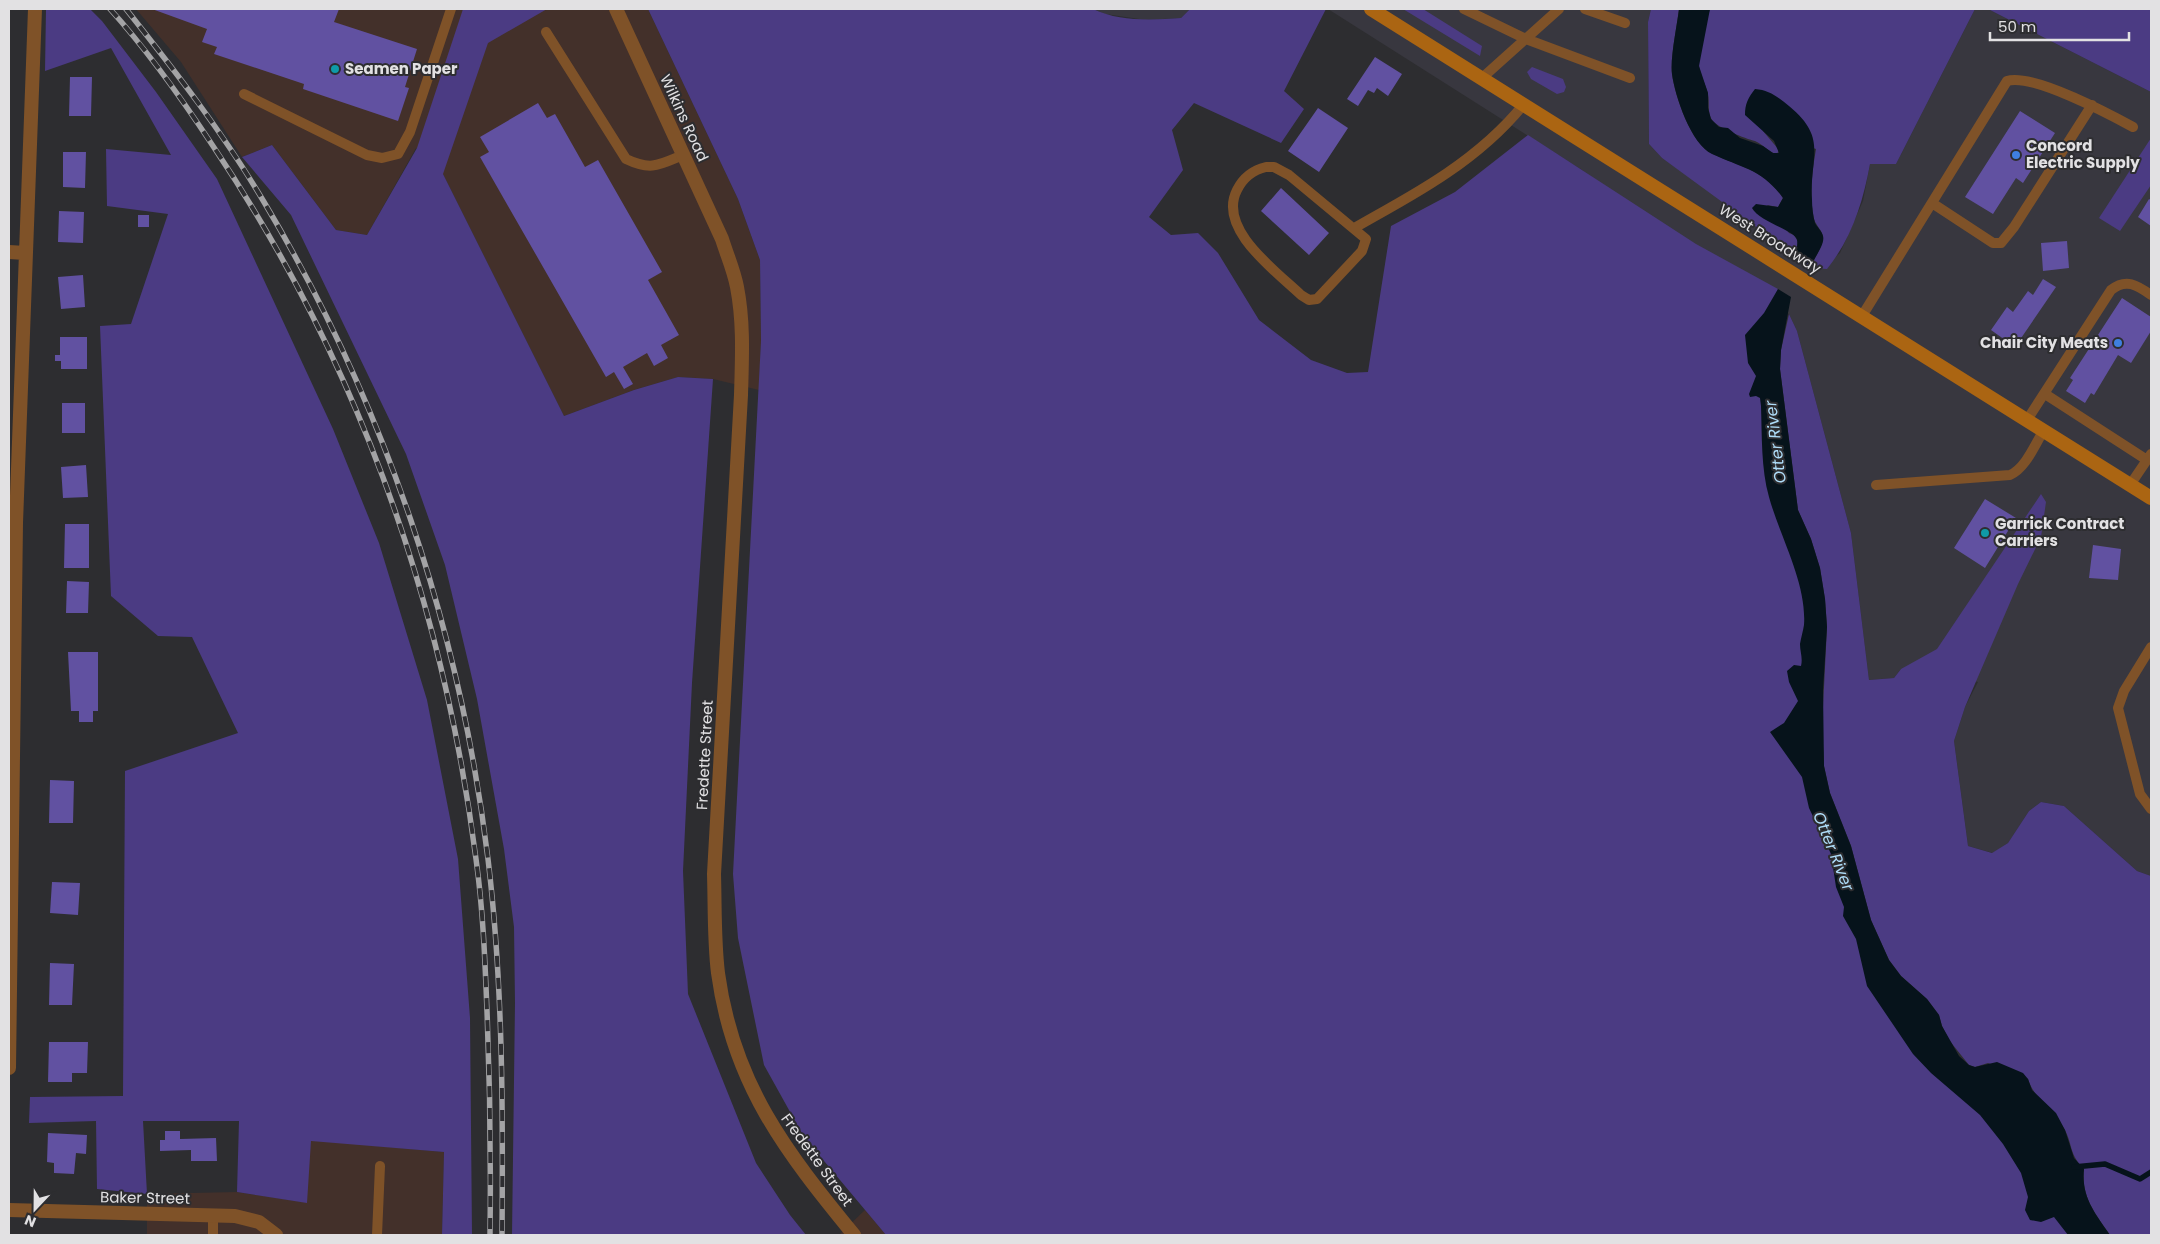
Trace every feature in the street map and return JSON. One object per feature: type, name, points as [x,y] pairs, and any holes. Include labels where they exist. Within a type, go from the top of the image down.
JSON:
[{"type":"main road","name":"West Broadway","points":[[1371,9],[2151,498]]},
{"type":"street","points":[[9,1068],[16,522],[35,9]]},
{"type":"street","name":"Wilkins Road","points":[[616,9],[723,241]]},
{"type":"street","name":"Fredette Street","points":[[723,241],[737,286],[742,350],[714,874],[718,973],[737,1051],[760,1106],[783,1145],[854,1235]]},
{"type":"street","points":[[9,252],[25,253]]},
{"type":"street","name":"Baker Street","points":[[9,1210],[213,1216],[250,1219],[268,1228],[276,1235]]},
{"type":"lane","points":[[244,94],[367,155],[382,158],[398,154],[410,132],[451,9]]},
{"type":"lane","points":[[1464,9],[1526,39],[1630,78]]},
{"type":"lane","points":[[1584,9],[1625,23]]},
{"type":"lane","points":[[1482,78],[1555,11]]},
{"type":"lane","points":[[546,32],[626,159],[642,166],[658,165],[683,155]]},
{"type":"lane","points":[[1862,316],[2007,81],[2018,80],[2079,99],[2132,128]]},
{"type":"lane","points":[[1354,228],[1460,164],[1493,139],[1524,104]]},
{"type":"lane","points":[[1932,203],[1993,243],[2001,243],[2014,227],[2092,105]]},
{"type":"lane","points":[[1274,167],[1289,175],[1354,228],[1366,239],[1362,251],[1321,296],[1309,300],[1301,295],[1247,242],[1237,227],[1232,204],[1239,185],[1251,173],[1258,169],[1274,167]]},
{"type":"lane","points":[[2027,420],[2111,290],[2118,284],[2128,282],[2139,286],[2151,295]]},
{"type":"lane","points":[[2045,394],[2149,457],[2130,485]]},
{"type":"lane","points":[[1876,485],[2010,475],[2017,472],[2044,430]]},
{"type":"lane","points":[[2151,647],[2124,691],[2118,708],[2140,794],[2151,809]]},
{"type":"lane","points":[[377,1235],[380,1166]]},
{"type":"lane","points":[[213,1216],[213,1235]]},
{"type":"shaded area","points":[[46,9],[90,9],[102,21],[156,92],[217,179],[333,429],[379,543],[427,700],[458,859],[470,1018],[472,1235],[442,1235],[444,1152],[311,1141],[307,1203],[237,1192],[239,1121],[143,1121],[147,1194],[97,1189],[96,1121],[29,1123],[30,1097],[123,1096],[125,771],[238,733],[192,637],[158,636],[111,596],[100,326],[131,324],[168,214],[107,206],[106,149],[171,155],[111,48],[45,71]]},
{"type":"shaded area","points":[[136,9],[648,9],[738,199],[760,260],[761,341],[759,390],[713,379],[678,377],[634,390],[564,416],[443,174],[416,148],[367,235],[336,230],[272,145],[242,157],[181,62]]},
{"type":"shaded area","points":[[463,9],[547,9],[488,43],[443,174],[564,416],[634,390],[678,377],[713,379],[692,683],[683,871],[688,994],[756,1163],[790,1215],[806,1235],[512,1235],[514,927],[504,849],[477,699],[445,565],[406,454],[291,215],[242,157],[272,145],[336,230],[367,235],[417,148]]},
{"type":"shaded area","points":[[648,9],[1093,9],[1125,18],[1148,19],[1181,18],[1190,9],[1326,9],[1284,91],[1304,109],[1281,143],[1194,103],[1172,130],[1183,170],[1149,217],[1171,235],[1198,233],[1218,253],[1259,320],[1311,360],[1347,373],[1368,372],[1391,226],[1455,192],[1528,135],[1696,244],[1778,289],[1774,298],[1765,358],[1813,582],[1809,722],[1867,963],[2093,1235],[886,1235],[804,1137],[764,1065],[738,938],[733,874],[761,341],[760,260],[738,199]]},
{"type":"shaded area","points":[[1093,9],[1190,9],[1181,18],[1146,20],[1105,14]]},
{"type":"shaded area","points":[[1328,9],[1651,9],[1648,22],[1649,144],[1662,158],[1822,269],[1840,253],[1863,201],[1870,164],[1896,164],[1975,9],[1988,9],[2151,92],[2151,876],[2137,871],[2064,806],[2041,802],[2029,811],[2008,843],[1993,853],[1968,846],[1954,741],[1965,707],[1978,682],[1901,669],[1894,678],[1869,680],[1851,533],[1797,331],[1789,314],[1582,170]]},
{"type":"shaded area","points":[[1403,9],[1423,9],[1482,46],[1480,56]]},
{"type":"shaded area","points":[[1651,9],[1679,9],[1672,74],[1680,107],[1691,131],[1705,149],[1760,175],[1775,188],[1783,198],[1778,207],[1767,205],[1789,233],[1794,235],[1798,241],[1796,256],[1662,158],[1649,144],[1648,22]]},
{"type":"shaded area","points":[[1710,9],[1975,9],[1896,164],[1870,164],[1860,206],[1850,232],[1827,269],[1813,268],[1806,264],[1814,260],[1823,239],[1814,219],[1811,193],[1816,149],[1763,131],[1779,150],[1777,154],[1758,142],[1719,126],[1710,117],[1708,94],[1700,72],[1699,58]]},
{"type":"shaded area","points":[[1988,9],[2151,9],[2151,92]]},
{"type":"shaded area","points":[[1532,67],[1563,79],[1566,87],[1564,92],[1557,94],[1531,79],[1527,72]]},
{"type":"shaded area","points":[[2151,138],[2151,185],[2120,231],[2099,218]]},
{"type":"shaded area","points":[[1789,314],[1797,331],[1851,533],[1869,680],[1894,678],[1901,669],[1937,649],[2041,494],[2046,502],[2041,537],[2018,584],[1965,707],[1954,741],[1968,846],[1992,853],[2008,843],[2029,811],[2041,802],[2064,806],[2137,871],[2151,876],[2151,1235],[2110,1235],[2090,1204],[2085,1188],[2084,1169],[2074,1154],[2065,1130],[2039,1099],[2028,1079],[1988,1063],[1975,1067],[1969,1065],[1949,1040],[1939,1015],[1927,999],[1901,976],[1889,960],[1871,920],[1851,846],[1830,793],[1824,766],[1822,727],[1827,627],[1825,599],[1820,568],[1811,539],[1798,510],[1780,369],[1781,350]]},
{"type":"shaded area","points":[[311,1140],[444,1152],[442,1235],[147,1235],[147,1194],[237,1192],[303,1202]]},
{"type":"shaded area","points":[[865,1210],[886,1235],[839,1235]]},
{"type":"water","points":[[1679,9],[1710,9],[1699,66],[1708,93],[1708,108],[1711,119],[1719,127],[1728,128],[1740,138],[1763,146],[1773,153],[1779,153],[1774,141],[1745,115],[1747,101],[1755,89],[1769,92],[1781,100],[1801,118],[1809,129],[1814,149],[1813,212],[1815,223],[1823,236],[1822,245],[1814,260],[1806,264],[1796,256],[1797,240],[1795,236],[1762,218],[1752,208],[1756,204],[1778,207],[1783,198],[1775,188],[1751,170],[1704,149],[1685,119],[1672,74]]},
{"type":"water","name":"Otter River","points":[[1778,289],[1791,297],[1781,350],[1780,369],[1798,510],[1811,539],[1820,568],[1825,599],[1827,627],[1823,690],[1824,766],[1830,793],[1851,846],[1871,920],[1889,960],[1901,976],[1927,999],[1939,1015],[1942,1026],[1959,1056],[1969,1065],[1975,1067],[1997,1062],[2023,1073],[2028,1079],[2032,1090],[2056,1113],[2065,1130],[2074,1158],[2084,1169],[2085,1188],[2090,1204],[2110,1235],[2068,1235],[2054,1217],[2041,1222],[2030,1220],[2025,1210],[2028,1197],[2021,1173],[2003,1144],[1980,1115],[1931,1073],[1913,1054],[1867,986],[1856,939],[1843,916],[1844,907],[1836,887],[1831,854],[1809,808],[1802,777],[1770,732],[1784,723],[1798,701],[1789,682],[1787,671],[1794,665],[1801,666],[1800,644],[1804,625],[1804,609],[1792,560],[1766,486],[1760,398],[1756,396],[1750,397],[1749,394],[1756,376],[1748,363],[1745,335],[1764,313]]},
{"type":"building","name":"Seamen Paper","points":[[152,9],[339,9],[334,22],[417,49],[405,87],[409,88],[398,121],[303,89],[304,84],[214,54],[217,47],[202,42],[207,29]]},
{"type":"building","points":[[1375,57],[1402,74],[1388,96],[1377,88],[1374,93],[1368,90],[1358,106],[1347,99]]},
{"type":"building","points":[[70,77],[92,77],[91,116],[69,116]]},
{"type":"building","points":[[538,103],[547,118],[555,114],[585,167],[598,160],[662,272],[648,280],[679,335],[661,345],[668,358],[654,366],[647,353],[623,367],[633,384],[624,389],[614,372],[606,377],[480,157],[489,152],[480,137]]},
{"type":"building","points":[[1318,108],[1348,128],[1319,172],[1288,151]]},
{"type":"building","name":"Concord Electric Supply","points":[[2020,111],[2055,133],[2023,183],[2016,178],[1993,214],[1965,197]]},
{"type":"building","points":[[63,152],[86,152],[85,188],[63,187]]},
{"type":"building","points":[[1281,188],[1329,233],[1309,255],[1261,211]]},
{"type":"building","points":[[2149,199],[2151,200],[2151,226],[2138,217]]},
{"type":"building","points":[[59,211],[84,212],[83,243],[58,242]]},
{"type":"building","points":[[138,215],[149,215],[149,227],[138,227]]},
{"type":"building","points":[[2067,241],[2069,268],[2043,271],[2041,243]]},
{"type":"building","points":[[83,275],[85,307],[61,309],[58,277]]},
{"type":"building","points":[[2043,279],[2056,287],[2015,347],[1991,330],[2007,307],[2013,312],[2028,291],[2033,295]]},
{"type":"building","name":"Chair City Meats","points":[[2122,298],[2151,317],[2151,331],[2131,363],[2118,355],[2094,395],[2091,393],[2085,403],[2066,391],[2073,380],[2070,378]]},
{"type":"building","points":[[60,337],[87,337],[87,369],[61,369],[61,361],[55,361],[55,355],[60,355]]},
{"type":"building","points":[[62,403],[85,403],[85,433],[62,433]]},
{"type":"building","points":[[86,465],[88,497],[63,498],[61,467]]},
{"type":"building","name":"Garrick Contract Carriers","points":[[1985,499],[2016,518],[1985,568],[1954,548]]},
{"type":"building","points":[[65,524],[89,524],[89,568],[64,568]]},
{"type":"building","points":[[2093,545],[2121,549],[2118,580],[2089,578]]},
{"type":"building","points":[[67,581],[89,582],[88,613],[66,613]]},
{"type":"building","points":[[68,652],[98,652],[98,711],[93,711],[93,722],[79,722],[79,711],[71,711]]},
{"type":"building","points":[[50,780],[74,781],[73,823],[49,823]]},
{"type":"building","points":[[52,882],[80,883],[78,915],[50,913]]},
{"type":"building","points":[[50,963],[74,964],[72,1005],[49,1005]]},
{"type":"building","points":[[49,1042],[88,1042],[87,1073],[72,1073],[72,1082],[48,1082]]},
{"type":"building","points":[[165,1131],[180,1131],[180,1139],[216,1138],[217,1161],[191,1161],[191,1150],[160,1151],[160,1140],[165,1140]]},
{"type":"building","points":[[48,1133],[87,1135],[86,1154],[76,1153],[74,1174],[54,1173],[54,1163],[47,1162]]},
{"type":"waterway","points":[[2074,1167],[2105,1164],[2140,1179],[2151,1172]]},
{"type":"railway","points":[[110,9],[164,76],[213,146],[265,228],[311,312],[351,399],[386,487],[417,577],[441,670],[461,763],[476,859],[483,935],[488,1039],[490,1235]]},
{"type":"railway","points":[[126,9],[216,127],[249,177],[307,278],[346,357],[380,437],[411,519],[458,687],[475,773],[488,859],[497,953],[501,1047],[502,1235]]},
{"type":"place","name":"Seamen Paper","points":[[335,69]]},
{"type":"place","name":"Concord Electric Supply","points":[[2016,155]]},
{"type":"place","name":"Chair City Meats","points":[[2118,343]]},
{"type":"place","name":"Garrick Contract Carriers","points":[[1985,533]]}]
